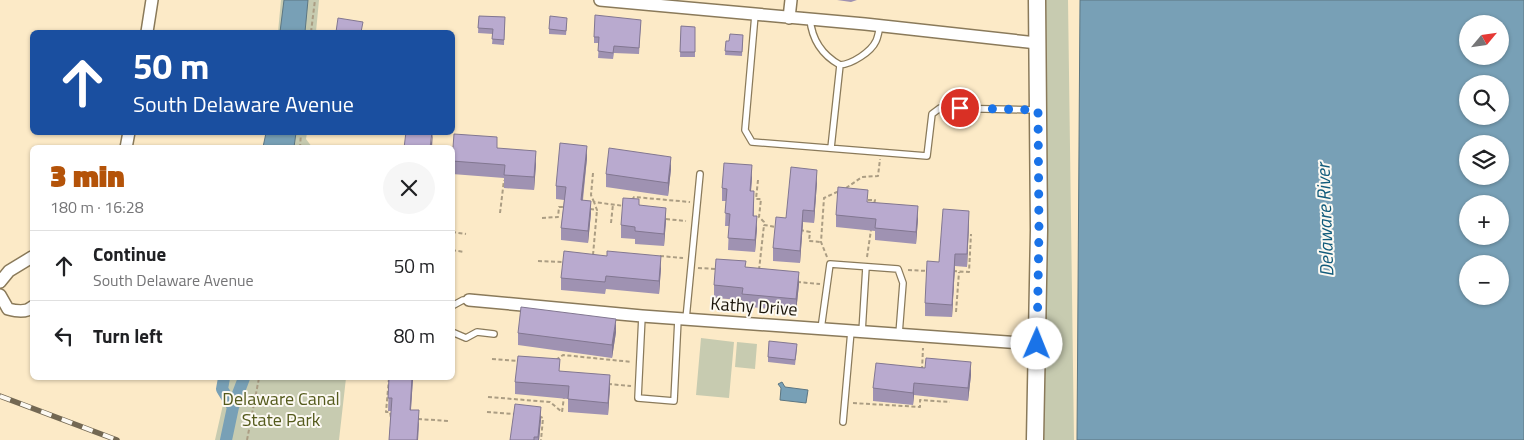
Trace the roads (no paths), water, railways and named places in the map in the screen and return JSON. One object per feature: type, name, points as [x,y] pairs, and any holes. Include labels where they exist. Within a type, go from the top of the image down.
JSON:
[{"type":"main road","points":[[1034,440],[1039,252],[1038,0]]},
{"type":"street","points":[[147,30],[152,0]]},
{"type":"street","points":[[600,0],[880,25],[1038,43]]},
{"type":"street","points":[[789,18],[791,0]]},
{"type":"street","points":[[0,282],[9,271],[30,258]]},
{"type":"street","points":[[0,295],[8,309],[17,312],[30,310]]},
{"type":"street","name":"Kathy Drive","points":[[469,300],[642,316],[1037,344]]},
{"type":"lane","points":[[755,14],[745,130],[752,142],[927,156],[932,114],[940,108],[1038,110]]},
{"type":"lane","points":[[810,20],[812,34],[820,49],[840,65],[846,64],[864,54],[876,42],[880,25]]},
{"type":"lane","points":[[832,148],[840,65]]},
{"type":"lane","points":[[642,316],[638,398],[674,401],[682,319],[691,267],[700,174]]},
{"type":"lane","points":[[821,329],[830,264],[898,269],[903,283],[899,334]]},
{"type":"lane","points":[[844,422],[845,403],[866,267]]},
{"type":"lane","points":[[455,304],[463,300],[469,300]]},
{"type":"lane","points":[[455,333],[466,338],[477,332],[494,334]]},
{"type":"water","points":[[284,0],[308,0],[305,30],[280,30]]},
{"type":"water","name":"Delaware River","points":[[1080,0],[1524,0],[1524,440],[1077,440]]},
{"type":"water","points":[[266,135],[296,135],[294,145],[263,145]]},
{"type":"water","points":[[782,382],[785,387],[808,390],[806,403],[780,400],[781,388],[778,384]]},
{"type":"waterway","points":[[224,380],[222,389],[233,407]]},
{"type":"waterway","points":[[226,440],[233,407],[243,380]]},
{"type":"railway","points":[[0,396],[117,440]]},
{"type":"park label","name":"Delaware Canal State Park","points":[[281,408]]}]
